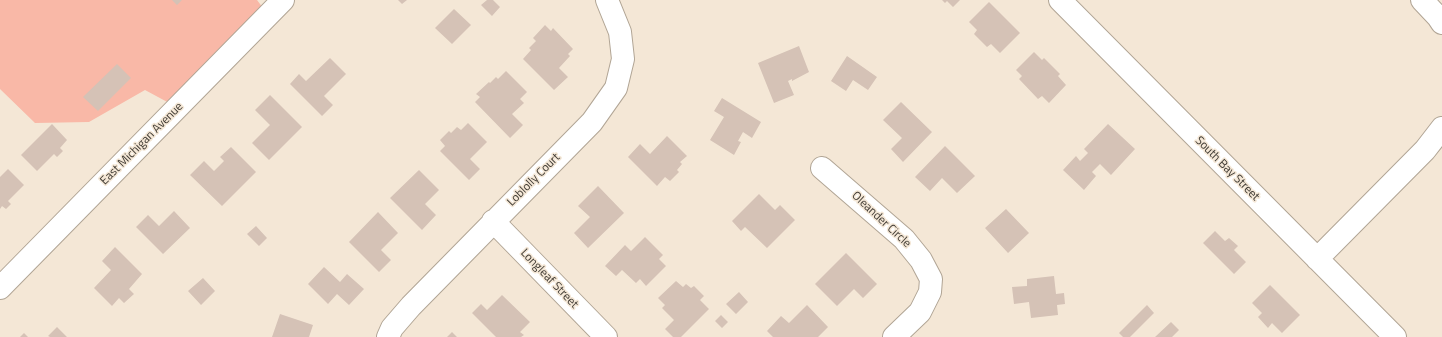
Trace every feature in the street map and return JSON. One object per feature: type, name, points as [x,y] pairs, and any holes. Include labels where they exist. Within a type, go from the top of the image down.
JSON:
[{"type":"street","name":"East Michigan Avenue","points":[[0,288],[284,0]]},
{"type":"street","name":"Loblolly Court","points":[[388,337],[392,328],[411,306],[492,221],[592,122],[616,88],[623,59],[620,32],[607,0]]},
{"type":"street","name":"South Bay Street","points":[[1060,0],[1395,337]]},
{"type":"street","points":[[1422,0],[1442,23]]},
{"type":"street","points":[[1317,259],[1425,150],[1442,128]]},
{"type":"street","name":"Oleander Circle","points":[[822,168],[904,239],[921,260],[931,279],[930,292],[920,312],[894,337]]},
{"type":"street","name":"Longleaf Street","points":[[492,221],[606,337]]},
{"type":"shaded area","points":[[0,0],[257,0],[263,8],[171,104],[145,90],[89,122],[35,123],[0,89]]},
{"type":"building","points":[[172,0],[182,0],[177,5]]},
{"type":"building","points":[[398,0],[407,0],[402,4]]},
{"type":"building","points":[[487,0],[493,0],[500,7],[492,16],[481,5]]},
{"type":"building","points":[[942,0],[960,0],[953,7],[947,1],[945,3]]},
{"type":"building","points":[[989,2],[1020,33],[1000,53],[991,44],[987,47],[974,34],[977,30],[969,22]]},
{"type":"building","points":[[454,9],[471,25],[452,44],[435,28]]},
{"type":"building","points":[[545,25],[551,31],[553,28],[573,49],[568,54],[570,56],[559,68],[568,77],[554,90],[523,59],[531,50],[529,48],[536,41],[533,38]]},
{"type":"building","points":[[799,46],[809,72],[792,81],[792,79],[788,81],[794,95],[774,103],[758,63]]},
{"type":"building","points":[[1034,52],[1042,60],[1044,58],[1060,74],[1058,76],[1066,85],[1049,103],[1042,96],[1038,99],[1019,79],[1022,76],[1016,70]]},
{"type":"building","points":[[847,56],[877,77],[868,90],[853,80],[846,91],[831,81]]},
{"type":"building","points":[[330,58],[346,74],[324,96],[333,105],[322,116],[290,84],[299,74],[306,81]]},
{"type":"building","points":[[117,64],[131,78],[98,111],[83,97]]},
{"type":"building","points":[[506,71],[527,92],[520,99],[524,103],[512,114],[523,125],[510,138],[475,102],[480,97],[476,94],[489,82],[490,83],[496,77],[498,79]]},
{"type":"building","points":[[270,95],[302,127],[269,160],[252,143],[270,125],[255,110]]},
{"type":"building","points":[[722,98],[761,122],[752,138],[743,132],[738,141],[741,142],[734,155],[710,140],[724,117],[714,111]]},
{"type":"building","points":[[901,102],[932,132],[903,162],[891,149],[902,138],[883,120]]},
{"type":"building","points":[[468,123],[487,142],[470,159],[480,169],[469,180],[440,151],[445,146],[440,140],[449,131],[451,133],[457,127],[461,130]]},
{"type":"building","points":[[52,124],[67,140],[60,148],[63,151],[57,157],[54,154],[37,171],[21,155]]},
{"type":"building","points":[[1108,124],[1135,149],[1111,175],[1100,164],[1092,172],[1096,176],[1084,190],[1063,170],[1076,156],[1080,161],[1088,153],[1084,149]]},
{"type":"building","points":[[667,136],[687,156],[680,162],[682,164],[677,170],[679,172],[670,181],[665,177],[657,186],[628,157],[640,144],[650,154]]},
{"type":"building","points":[[945,146],[975,176],[957,193],[942,178],[930,191],[915,177]]},
{"type":"building","points":[[231,147],[256,172],[222,206],[190,175],[204,161],[214,171],[224,161],[220,157]]},
{"type":"building","points":[[8,169],[24,185],[8,201],[11,204],[6,209],[2,206],[0,209],[0,177]]},
{"type":"building","points":[[419,170],[439,190],[425,204],[436,215],[422,230],[390,198]]},
{"type":"building","points":[[598,186],[624,213],[588,248],[574,233],[590,217],[578,206]]},
{"type":"building","points":[[759,194],[775,210],[780,205],[795,220],[767,248],[745,227],[741,231],[732,221]]},
{"type":"building","points":[[1006,209],[1029,233],[1008,253],[985,228]]},
{"type":"building","points":[[174,211],[190,228],[163,254],[136,227],[148,215],[159,226]]},
{"type":"building","points":[[378,212],[398,233],[381,250],[391,260],[379,272],[349,242]]},
{"type":"building","points":[[256,226],[267,238],[259,246],[247,234]]},
{"type":"building","points":[[1215,231],[1225,241],[1229,238],[1238,246],[1234,250],[1246,262],[1234,274],[1203,243]]},
{"type":"building","points":[[645,237],[663,255],[659,259],[666,266],[646,286],[640,279],[636,283],[622,270],[616,276],[605,266],[625,245],[631,251]]},
{"type":"building","points":[[115,247],[142,274],[129,289],[134,294],[124,303],[119,298],[112,306],[94,288],[111,270],[102,261]]},
{"type":"building","points":[[846,253],[877,284],[863,298],[854,289],[837,306],[815,284]]},
{"type":"building","points":[[324,267],[340,282],[347,274],[364,289],[349,305],[337,294],[328,304],[308,284]]},
{"type":"building","points":[[1054,276],[1056,294],[1064,293],[1065,304],[1057,305],[1058,315],[1031,318],[1029,302],[1014,304],[1012,287],[1027,286],[1027,279]]},
{"type":"building","points":[[203,278],[215,291],[201,305],[188,291]]},
{"type":"building","points":[[676,281],[683,287],[686,284],[691,288],[694,286],[704,296],[700,300],[709,309],[681,337],[673,337],[665,329],[674,320],[662,308],[665,305],[658,298]]},
{"type":"building","points":[[1270,285],[1300,315],[1282,333],[1272,323],[1268,328],[1258,317],[1262,313],[1252,303]]},
{"type":"building","points":[[739,292],[748,302],[736,314],[726,304]]},
{"type":"building","points":[[502,295],[530,322],[520,332],[524,335],[521,337],[496,337],[472,313],[481,304],[487,310]]},
{"type":"building","points":[[807,305],[828,327],[818,337],[773,337],[767,331],[781,316],[789,323]]},
{"type":"building","points":[[1147,305],[1154,313],[1130,337],[1123,337],[1119,333]]},
{"type":"building","points":[[280,314],[313,325],[309,337],[272,337]]},
{"type":"building","points":[[721,315],[728,322],[722,328],[715,321]]},
{"type":"building","points":[[1171,322],[1179,330],[1172,337],[1155,337]]},
{"type":"building","points":[[57,327],[67,337],[48,336]]},
{"type":"building","points":[[452,332],[457,337],[447,337]]},
{"type":"building","points":[[24,333],[28,337],[20,337]]}]
